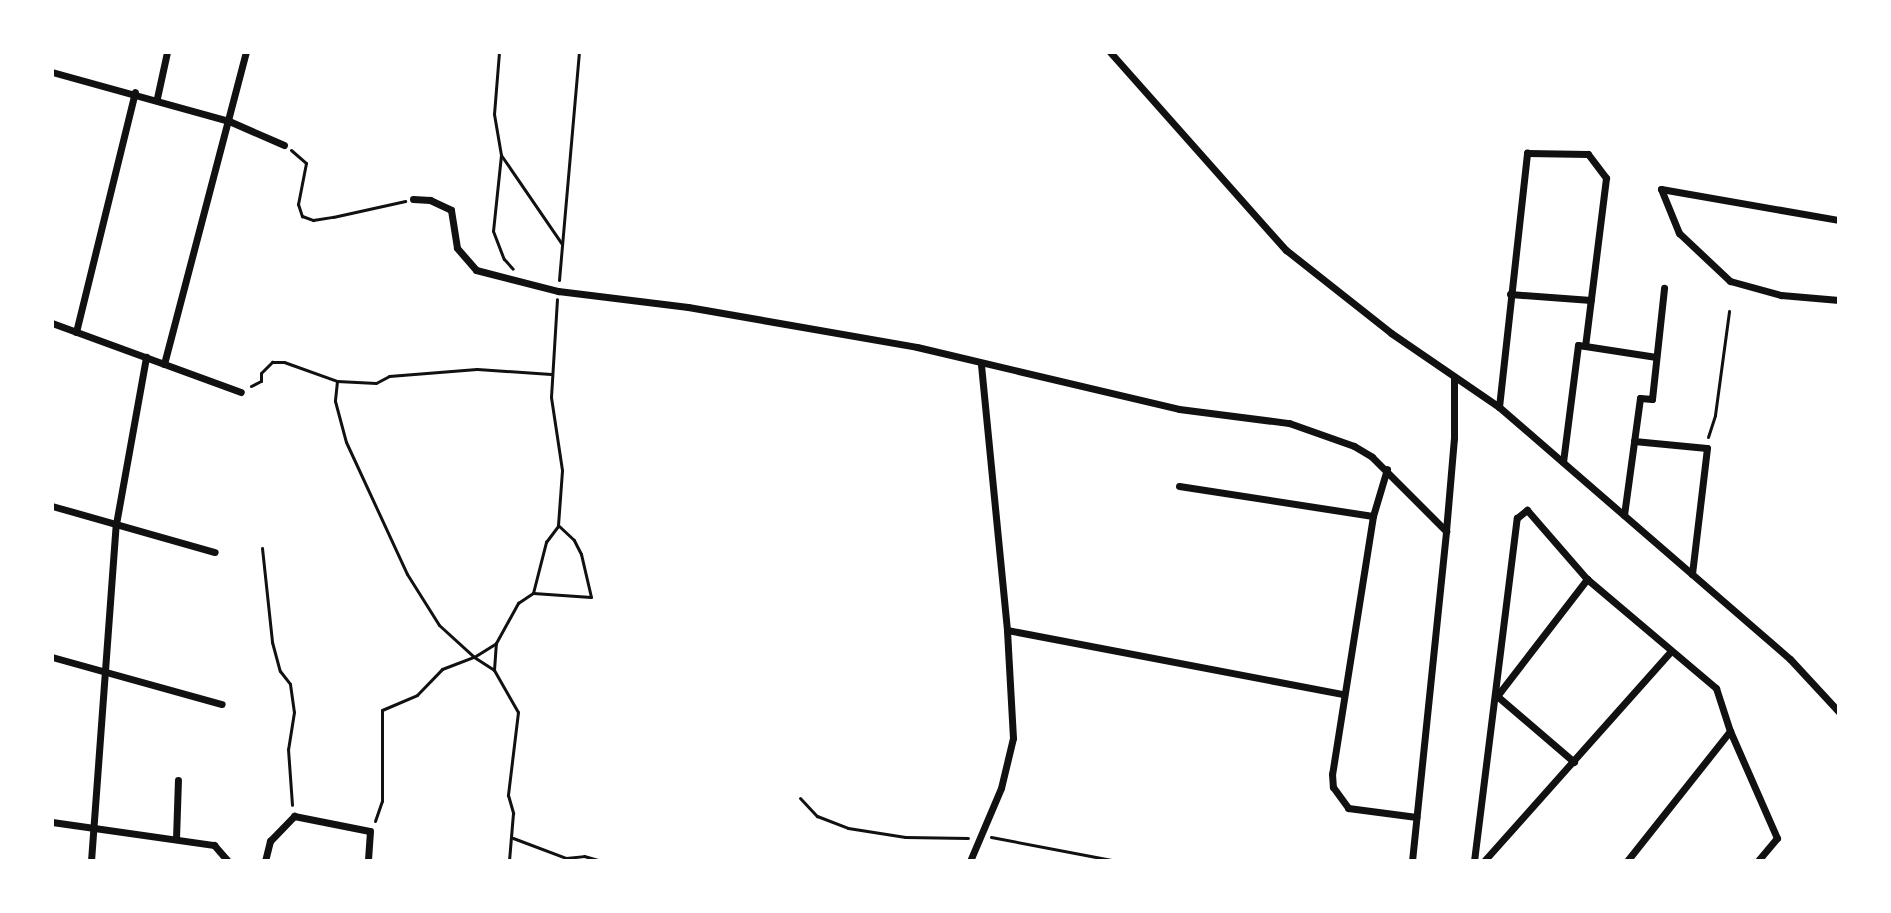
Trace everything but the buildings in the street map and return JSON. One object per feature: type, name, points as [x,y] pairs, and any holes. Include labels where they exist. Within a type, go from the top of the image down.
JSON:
[{"type":"street","points":[[157,98],[167,52]]},
{"type":"street","points":[[164,364],[246,52]]},
{"type":"street","points":[[1110,52],[1286,250],[1391,333],[1499,407],[1790,659],[1839,712]]},
{"type":"street","points":[[52,72],[157,98],[229,121],[284,145]]},
{"type":"street","points":[[76,332],[135,92]]},
{"type":"street","points":[[1499,407],[1527,153],[1588,154],[1606,178],[1585,346]]},
{"type":"street","points":[[1839,220],[1661,189],[1679,233],[1730,281],[1781,295],[1839,300]]},
{"type":"street","points":[[413,199],[430,200],[451,210],[457,248],[476,270],[558,291],[688,307],[917,347],[981,365],[1179,409],[1280,421],[1354,446],[1387,469],[1446,531]]},
{"type":"street","points":[[1624,515],[1640,398],[1652,399],[1664,288]]},
{"type":"street","points":[[1510,294],[1591,300]]},
{"type":"street","points":[[52,323],[241,392]]},
{"type":"street","points":[[1563,462],[1578,345],[1656,357]]},
{"type":"street","points":[[91,861],[116,524],[146,357]]},
{"type":"street","points":[[970,861],[984,835],[1001,788],[1013,738],[1007,630],[981,365]]},
{"type":"street","points":[[1412,861],[1446,531],[1454,438],[1454,377]]},
{"type":"street","points":[[1634,441],[1707,448],[1692,574]]},
{"type":"street","points":[[1387,469],[1373,516],[1332,774],[1339,799],[1348,808],[1416,817]]},
{"type":"street","points":[[1179,486],[1373,516]]},
{"type":"street","points":[[52,506],[215,552]]},
{"type":"street","points":[[1478,860],[1517,518],[1527,510],[1587,579],[1716,688],[1730,731],[1777,838],[1758,861]]},
{"type":"street","points":[[1497,696],[1587,579]]},
{"type":"street","points":[[1007,630],[1343,694]]},
{"type":"street","points":[[1478,860],[1574,762],[1670,652]]},
{"type":"street","points":[[52,657],[222,704]]},
{"type":"street","points":[[1497,696],[1574,762]]},
{"type":"street","points":[[1627,861],[1730,731]]},
{"type":"street","points":[[176,839],[178,780]]},
{"type":"street","points":[[265,861],[270,841],[294,816],[370,831],[368,861]]},
{"type":"street","points":[[52,822],[214,845],[228,861]]},
{"type":"path","points":[[499,52],[494,114],[501,155],[493,231],[504,259],[527,283]]},
{"type":"path","points":[[533,593],[546,542],[558,525],[562,470],[551,397],[579,52]]},
{"type":"path","points":[[284,145],[306,163],[298,204],[302,216],[313,220],[333,217],[413,199]]},
{"type":"path","points":[[501,155],[562,244]]},
{"type":"path","points":[[1707,448],[1729,311]]},
{"type":"path","points":[[241,392],[261,381],[261,373],[272,362],[284,362],[337,381],[376,383],[389,376],[477,369],[553,374]]},
{"type":"path","points":[[337,381],[335,401],[346,442],[407,574],[439,625],[474,657],[494,670],[518,712],[508,795],[513,813],[509,861]]},
{"type":"path","points":[[494,670],[496,643],[518,603],[533,593],[591,597],[581,554],[574,540],[558,525]]},
{"type":"path","points":[[262,548],[272,642],[280,671],[290,684],[294,712],[288,749],[294,816]]},
{"type":"path","points":[[370,831],[382,801],[382,710],[417,695],[442,669],[474,657],[496,643]]},
{"type":"path","points":[[800,798],[817,816],[848,828],[905,837],[959,839],[984,835],[1117,861]]},
{"type":"path","points":[[513,838],[566,858],[584,856],[601,861]]}]
